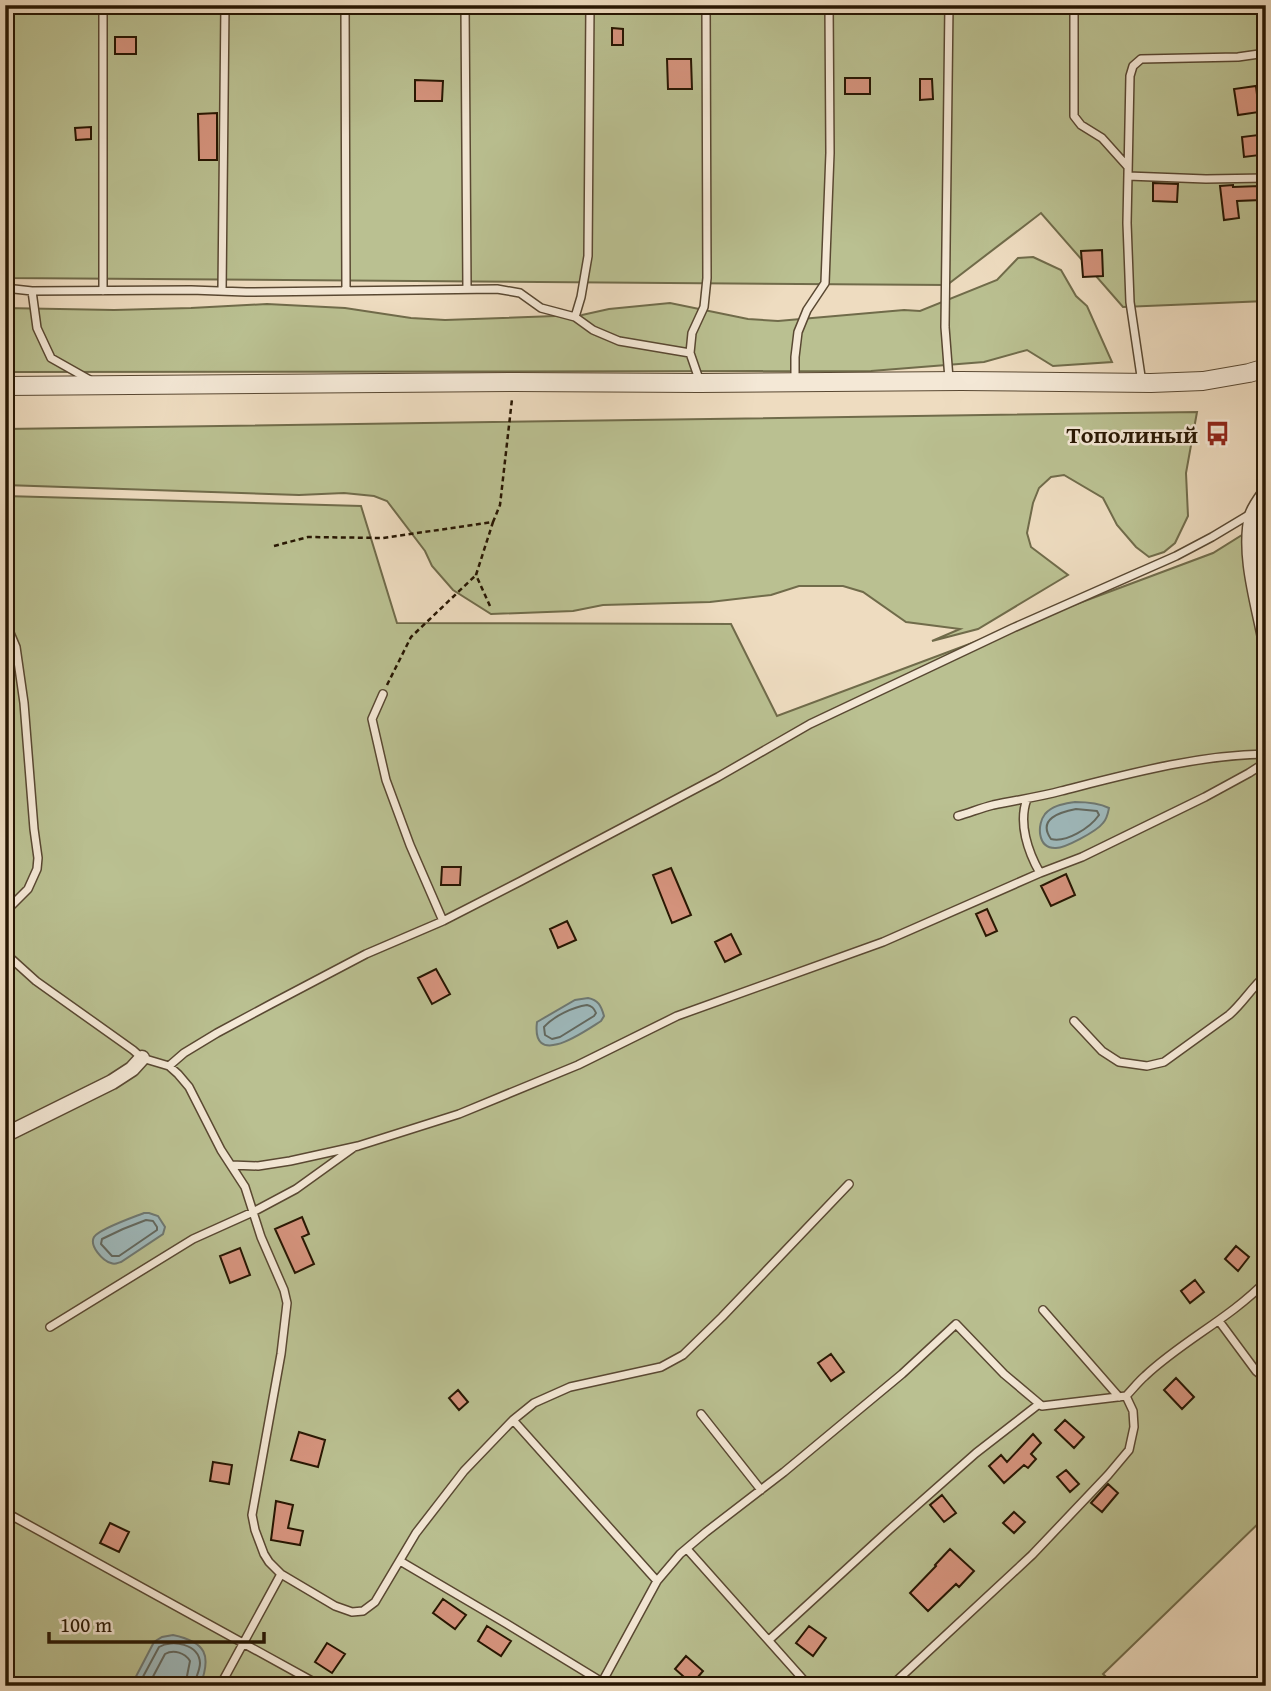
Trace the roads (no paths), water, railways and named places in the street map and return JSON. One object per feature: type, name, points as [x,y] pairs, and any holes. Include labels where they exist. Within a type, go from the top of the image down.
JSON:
[{"type":"street","points":[[5,386],[514,382],[1142,383],[1203,381],[1266,368]]},
{"type":"street","points":[[1266,492],[1252,513],[1249,542],[1251,567],[1266,643]]},
{"type":"street","points":[[5,1135],[112,1082],[132,1069],[142,1058]]},
{"type":"lane","points":[[103,5],[103,290]]},
{"type":"lane","points":[[222,291],[225,5]]},
{"type":"lane","points":[[345,5],[346,290]]},
{"type":"lane","points":[[466,5],[467,289]]},
{"type":"lane","points":[[575,317],[588,256],[590,5]]},
{"type":"lane","points":[[700,383],[690,353],[692,333],[704,307],[707,278],[706,5]]},
{"type":"lane","points":[[795,383],[794,357],[798,332],[807,310],[825,283],[830,153],[830,5]]},
{"type":"lane","points":[[949,5],[945,327],[950,382]]},
{"type":"lane","points":[[1074,5],[1074,116],[1081,125],[1102,138],[1128,172],[1206,179],[1266,178]]},
{"type":"lane","points":[[1142,383],[1130,302],[1127,223],[1130,76],[1133,66],[1141,59],[1238,57],[1266,53]]},
{"type":"lane","points":[[5,288],[32,291],[246,292],[496,289],[520,293],[541,308],[575,317],[593,330],[620,341],[690,353]]},
{"type":"lane","points":[[32,291],[37,328],[51,358],[100,385]]},
{"type":"lane","points":[[169,1066],[184,1053],[283,998],[366,954],[443,921],[522,881],[810,724],[1013,628],[1176,556],[1252,513]]},
{"type":"lane","points":[[5,621],[16,647],[24,703],[38,858],[37,869],[28,889],[5,912]]},
{"type":"lane","points":[[383,694],[372,719],[386,780],[410,845],[443,921]]},
{"type":"lane","points":[[958,816],[993,805],[1207,759],[1266,754]]},
{"type":"lane","points":[[231,1165],[258,1166],[358,1146],[459,1114],[578,1065],[677,1016],[883,942],[1082,857],[1205,797],[1266,762]]},
{"type":"lane","points":[[1027,799],[1023,810],[1025,832],[1032,859],[1040,873]]},
{"type":"lane","points":[[5,953],[36,981],[134,1049],[142,1058],[169,1066],[178,1074],[189,1087],[220,1150],[245,1187],[287,1303],[281,1354],[252,1515],[255,1531],[264,1554],[281,1574],[335,1606],[352,1612],[363,1611],[375,1602],[415,1533],[464,1471],[513,1420],[534,1404],[570,1387],[661,1367],[683,1355],[849,1184]]},
{"type":"lane","points":[[1074,1021],[1102,1051],[1119,1062],[1147,1066],[1164,1062],[1229,1015],[1266,975]]},
{"type":"lane","points":[[50,1327],[193,1239],[296,1189],[358,1146]]},
{"type":"lane","points":[[400,1562],[507,1624],[601,1684],[657,1581],[687,1549],[902,1374],[956,1324],[1004,1374],[1042,1406],[1122,1397],[1161,1363],[1236,1309],[1266,1281]]},
{"type":"lane","points":[[891,1686],[1032,1555],[1129,1450],[1134,1427],[1133,1411],[1043,1310]]},
{"type":"lane","points":[[1219,1321],[1256,1371],[1266,1379]]},
{"type":"lane","points":[[769,1640],[976,1453],[1039,1404]]},
{"type":"lane","points":[[701,1414],[761,1490]]},
{"type":"lane","points":[[513,1420],[657,1581]]},
{"type":"lane","points":[[5,1512],[321,1686]]},
{"type":"lane","points":[[687,1549],[809,1686]]},
{"type":"lane","points":[[220,1686],[281,1574]]},
{"type":"lane","points":[[5,1676],[23,1686]]},
{"type":"water","points":[[1075,802],[1093,803],[1109,808],[1105,820],[1073,843],[1059,848],[1049,847],[1040,835],[1042,818],[1055,807]]},
{"type":"water","points":[[588,998],[600,1006],[604,1016],[601,1021],[561,1043],[542,1044],[537,1036],[537,1022],[575,1000]]},
{"type":"water","points":[[144,1213],[158,1216],[165,1227],[163,1234],[116,1264],[101,1256],[93,1245],[97,1234]]},
{"type":"water","points":[[173,1635],[193,1642],[203,1652],[205,1666],[200,1686],[131,1686],[154,1642]]},
{"type":"place","name":"Тополиный","points":[[1218,434]]}]
